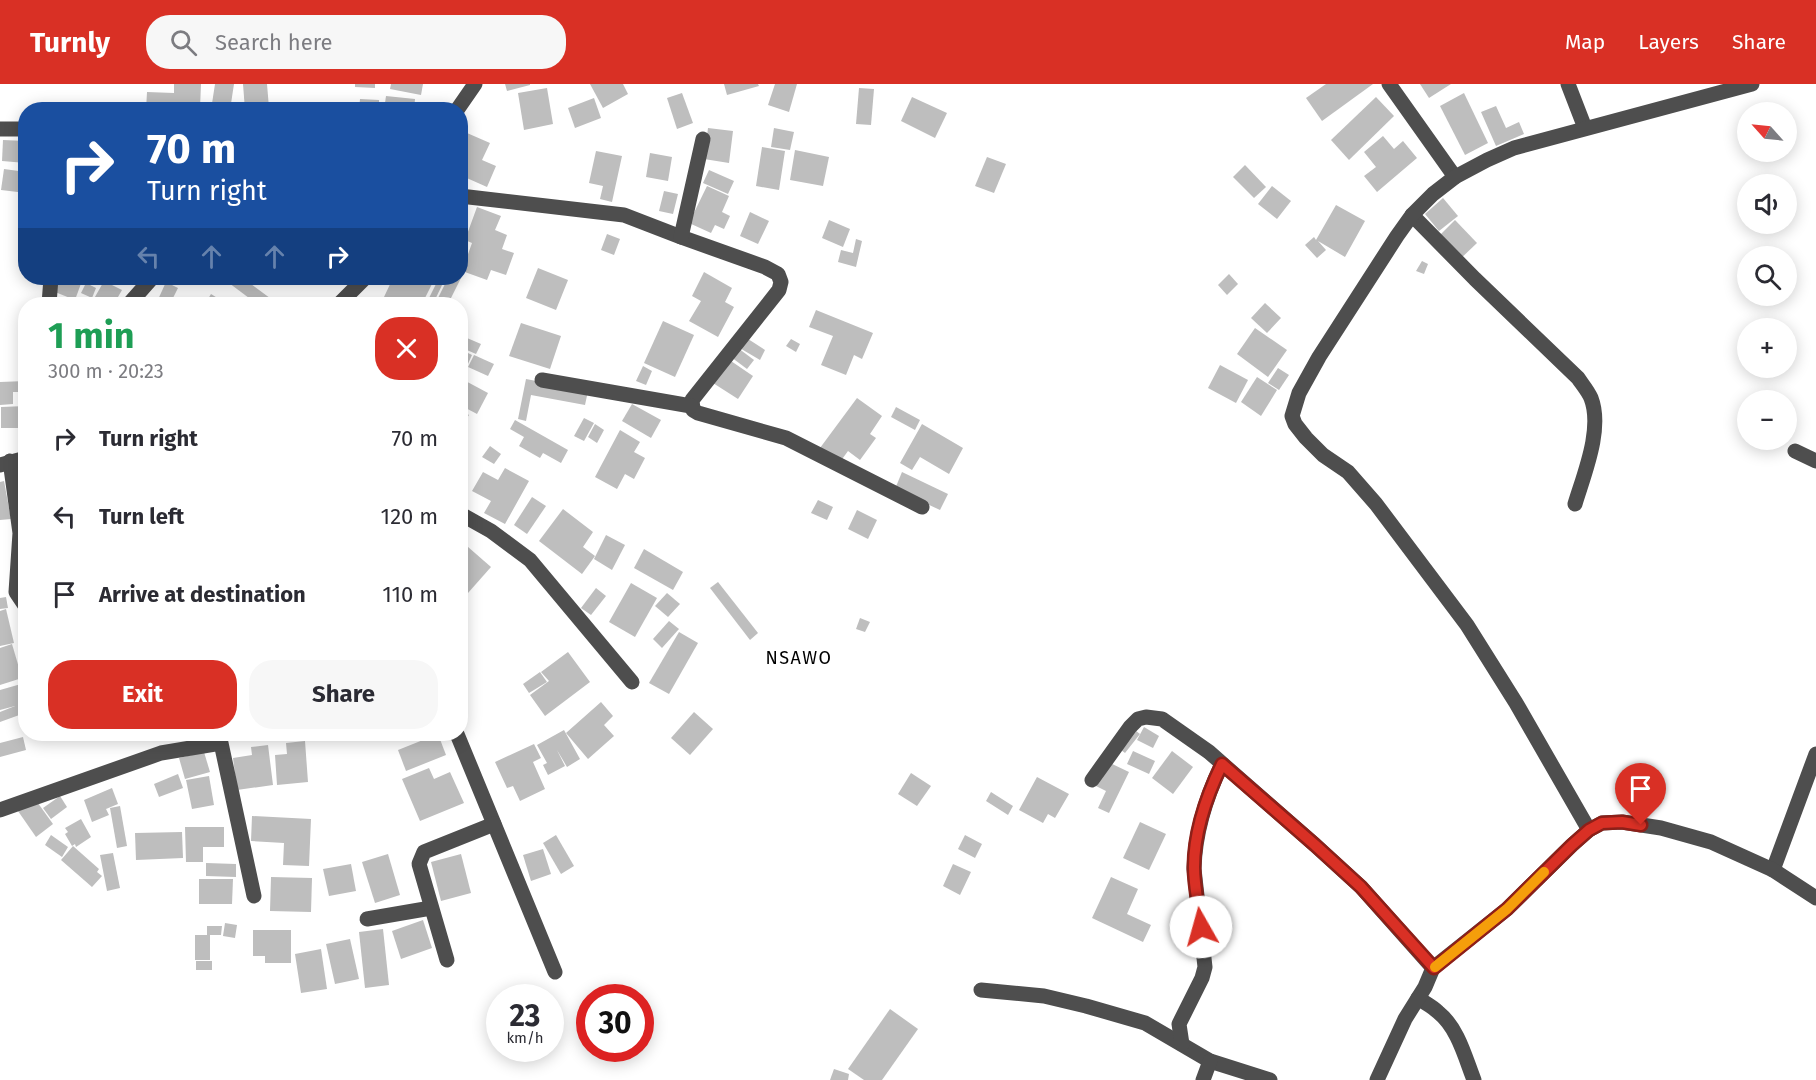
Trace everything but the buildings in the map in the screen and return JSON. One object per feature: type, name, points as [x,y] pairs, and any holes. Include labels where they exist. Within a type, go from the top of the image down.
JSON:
[{"type":"street","points":[[463,102],[475,84]]},
{"type":"street","points":[[1389,84],[1455,177]]},
{"type":"street","points":[[1568,84],[1586,128]]},
{"type":"street","points":[[1589,830],[1516,703],[1467,626],[1376,504],[1348,472],[1323,455],[1294,424],[1292,416],[1296,400],[1319,357],[1397,236],[1412,215],[1433,194],[1455,177],[1514,148],[1752,84]]},
{"type":"street","points":[[0,129],[18,129]]},
{"type":"street","points":[[681,237],[702,139]]},
{"type":"street","points":[[468,197],[624,215],[765,267],[778,274],[782,282],[779,290],[692,400],[693,410],[798,444],[922,507]]},
{"type":"street","points":[[1412,215],[1570,370],[1590,396],[1595,423],[1588,461],[1575,504]]},
{"type":"street","points":[[135,297],[146,285]]},
{"type":"street","points":[[346,297],[358,285]]},
{"type":"street","points":[[542,380],[691,405]]},
{"type":"street","points":[[1795,451],[1816,461]]},
{"type":"street","points":[[12,461],[18,515]]},
{"type":"street","points":[[468,518],[491,531],[530,560],[632,682]]},
{"type":"street","points":[[18,562],[16,592],[18,595]]},
{"type":"street","points":[[1092,780],[1138,719],[1146,717],[1162,719],[1209,752],[1307,837],[1361,887],[1434,968]]},
{"type":"street","points":[[0,810],[161,753],[211,741]]},
{"type":"street","points":[[224,741],[254,896]]},
{"type":"street","points":[[460,741],[555,972]]},
{"type":"street","points":[[1773,870],[1816,754]]},
{"type":"street","points":[[1182,1044],[1179,1024],[1202,978],[1205,967],[1194,859],[1203,813],[1222,764]]},
{"type":"street","points":[[1377,1080],[1405,1019],[1434,968],[1507,909],[1589,830],[1602,823],[1622,822],[1661,828],[1711,842],[1773,870],[1816,898]]},
{"type":"street","points":[[447,960],[419,864],[424,852],[494,824]]},
{"type":"street","points":[[367,919],[431,908]]},
{"type":"street","points":[[981,990],[1044,996],[1144,1023],[1210,1061],[1270,1080]]},
{"type":"street","points":[[1418,998],[1438,1011],[1449,1024],[1461,1046],[1474,1080]]},
{"type":"street","points":[[1203,1080],[1210,1061]]},
{"type":"slow traffic","points":[[1435,967],[1507,909],[1544,872]]},
{"type":"district","name":"NSAWO","points":[[799,658]]},
{"type":"route","points":[[1201,927],[1194,859],[1203,813],[1222,764],[1361,887],[1434,968],[1507,909],[1589,830],[1602,823],[1622,822],[1641,825]]}]
